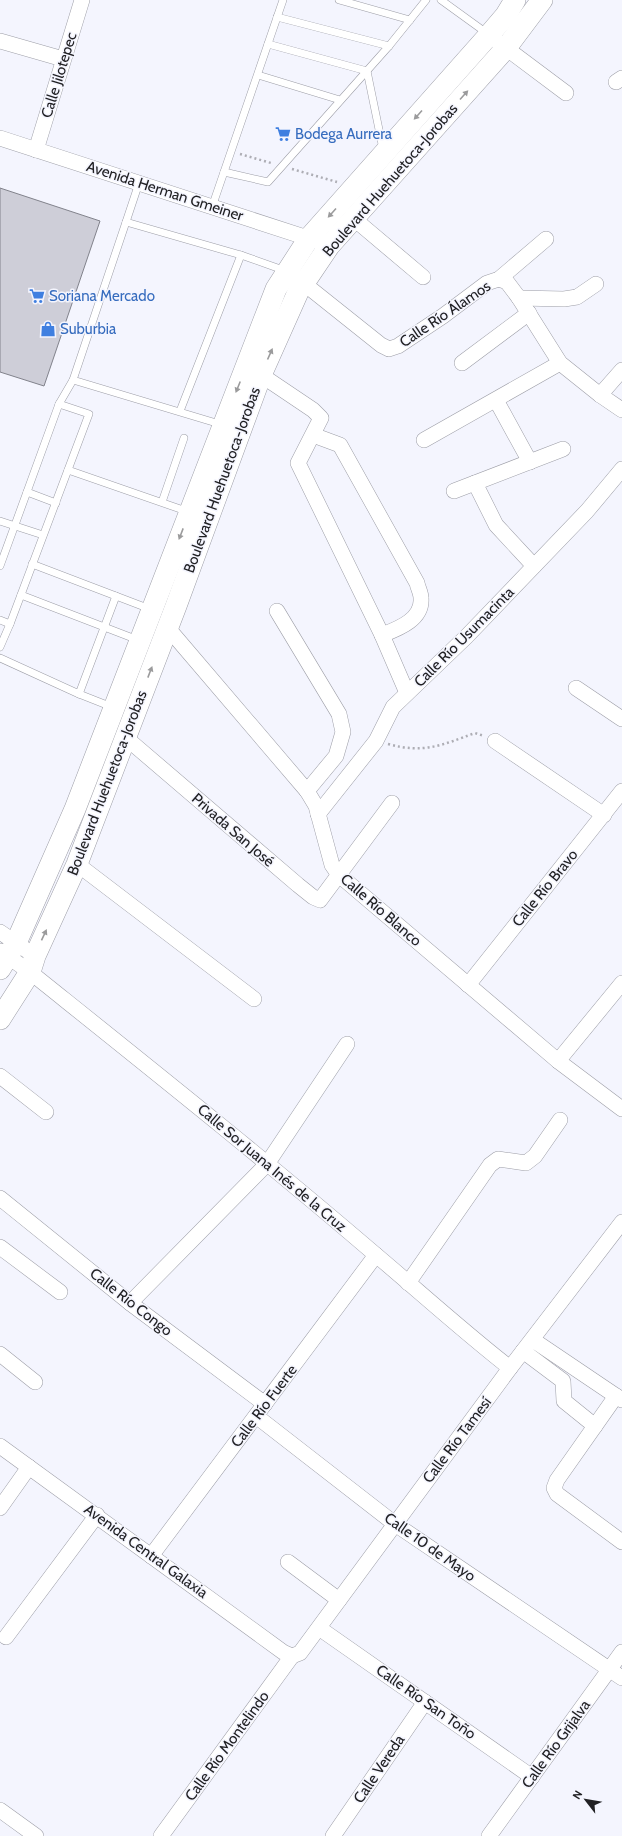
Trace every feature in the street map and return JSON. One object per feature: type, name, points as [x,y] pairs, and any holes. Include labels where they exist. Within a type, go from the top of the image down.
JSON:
[{"type":"main road","name":"Boulevard Huehuetoca-Jorobas","points":[[0,1019],[32,964],[77,864],[261,375],[298,292],[296,277],[309,238],[489,35],[506,15],[515,0]]},
{"type":"main road","name":"Boulevard Huehuetoca-Jorobas","points":[[5,950],[75,809],[276,289],[296,277],[329,246],[506,48],[542,0]]},
{"type":"street","name":"Calle Jilotepec","points":[[36,150],[82,0]]},
{"type":"street","points":[[489,35],[566,93]]},
{"type":"street","points":[[0,41],[63,59]]},
{"type":"street","name":"Avenida Herman Gmeiner","points":[[0,138],[309,238],[329,246]]},
{"type":"street","points":[[353,218],[423,276]]},
{"type":"street","points":[[499,279],[546,239]]},
{"type":"street","name":"Calle Río Álamos","points":[[296,277],[388,349],[398,346],[443,316],[487,283],[499,279],[507,282],[519,298],[560,363],[600,396],[622,410]]},
{"type":"street","points":[[519,298],[564,299],[578,297],[596,284]]},
{"type":"street","points":[[462,363],[529,314]]},
{"type":"street","points":[[424,440],[560,363]]},
{"type":"street","points":[[600,396],[622,370]]},
{"type":"street","points":[[261,375],[313,410],[321,418],[298,462],[382,635],[407,693]]},
{"type":"street","points":[[496,400],[530,462]]},
{"type":"street","points":[[313,435],[340,445],[417,583],[422,599],[419,609],[409,623],[382,635]]},
{"type":"street","points":[[454,491],[564,449]]},
{"type":"street","name":"Calle Río Usumacinta","points":[[318,814],[376,741],[393,707],[467,636],[587,511],[622,469]]},
{"type":"street","points":[[475,483],[496,525],[534,566]]},
{"type":"street","points":[[277,611],[339,714],[343,732],[336,756],[307,791]]},
{"type":"street","name":"Calle Río Blanco","points":[[167,627],[307,791],[316,806],[332,865],[339,875],[558,1061],[622,1108]]},
{"type":"street","points":[[576,688],[622,719]]},
{"type":"street","name":"Privada San José","points":[[125,737],[313,897],[320,900],[339,875]]},
{"type":"street","points":[[494,741],[604,815]]},
{"type":"street","name":"Calle Río Bravo","points":[[468,985],[622,791]]},
{"type":"street","points":[[339,875],[392,803]]},
{"type":"street","points":[[77,864],[254,999]]},
{"type":"street","name":"Calle Sor Juana Inés de la Cruz","points":[[5,950],[32,964],[510,1368]]},
{"type":"street","points":[[558,1061],[622,983]]},
{"type":"street","points":[[130,1303],[267,1164],[347,1044]]},
{"type":"street","points":[[0,1076],[46,1112]]},
{"type":"street","points":[[408,1283],[490,1165],[498,1159],[526,1163],[535,1156],[560,1120]]},
{"type":"street","name":"Calle Río Congo","points":[[0,1198],[130,1303],[265,1404]]},
{"type":"street","name":"Calle Río Tamesí","points":[[292,1656],[300,1653],[510,1368],[533,1340],[622,1222]]},
{"type":"street","points":[[0,1247],[60,1292]]},
{"type":"street","name":"Calle Río Fuerte","points":[[152,1556],[376,1255]]},
{"type":"street","points":[[533,1340],[619,1398],[595,1426],[557,1480],[554,1488],[557,1494],[622,1542]]},
{"type":"street","points":[[523,1352],[563,1381],[564,1401],[595,1426]]},
{"type":"street","points":[[0,1354],[35,1382]]},
{"type":"street","name":"Calle 10 de Mayo","points":[[256,1416],[395,1524],[622,1678]]},
{"type":"street","name":"Avenida Central Galaxia","points":[[0,1446],[97,1515],[283,1652],[292,1656]]},
{"type":"street","points":[[0,1508],[29,1467]]},
{"type":"street","points":[[6,1637],[97,1515]]},
{"type":"street","points":[[288,1562],[339,1600]]},
{"type":"street","name":"Calle Río San Toño","points":[[319,1628],[532,1777]]},
{"type":"street","name":"Calle Río Grijalva","points":[[489,1836],[622,1652]]},
{"type":"street","name":"Calle Río Montelindo","points":[[161,1836],[292,1656]]},
{"type":"street","name":"Calle Vereda","points":[[333,1836],[425,1702]]},
{"type":"street","points":[[0,1810],[36,1836]]},
{"type":"lane","points":[[212,207],[283,0]]},
{"type":"lane","points":[[339,0],[410,20]]},
{"type":"lane","points":[[224,172],[268,182],[389,46],[426,0]]},
{"type":"lane","points":[[441,0],[489,35]]},
{"type":"lane","points":[[277,17],[389,46]]},
{"type":"lane","points":[[268,44],[367,71]]},
{"type":"lane","points":[[367,71],[384,154]]},
{"type":"lane","points":[[258,75],[340,100]]},
{"type":"lane","points":[[0,566],[59,404],[73,380],[139,183]]},
{"type":"lane","points":[[126,222],[241,255],[296,277]]},
{"type":"lane","points":[[180,411],[241,255]]},
{"type":"lane","points":[[73,380],[223,425]]},
{"type":"lane","points":[[0,648],[89,414],[59,404]]},
{"type":"lane","points":[[162,502],[184,438]]},
{"type":"lane","points":[[68,470],[189,512]]},
{"type":"lane","points":[[27,492],[56,503]]},
{"type":"lane","points":[[0,521],[43,535]]},
{"type":"lane","points":[[32,564],[152,609]]},
{"type":"lane","points":[[20,595],[140,641]]},
{"type":"lane","points":[[79,694],[116,596]]},
{"type":"lane","points":[[0,620],[10,624]]},
{"type":"lane","points":[[0,658],[79,694],[114,708]]},
{"type":"path","points":[[376,741],[404,748],[435,748],[475,733],[494,741]]},
{"type":"building","name":"Soriana Mercado","points":[[0,188],[100,221],[44,386],[0,372]]},
{"type":"place","name":"Bodega Aurrera","points":[[283,134]]},
{"type":"place","name":"Soriana Mercado","points":[[37,296]]},
{"type":"place","name":"Suburbia","points":[[48,329]]}]
